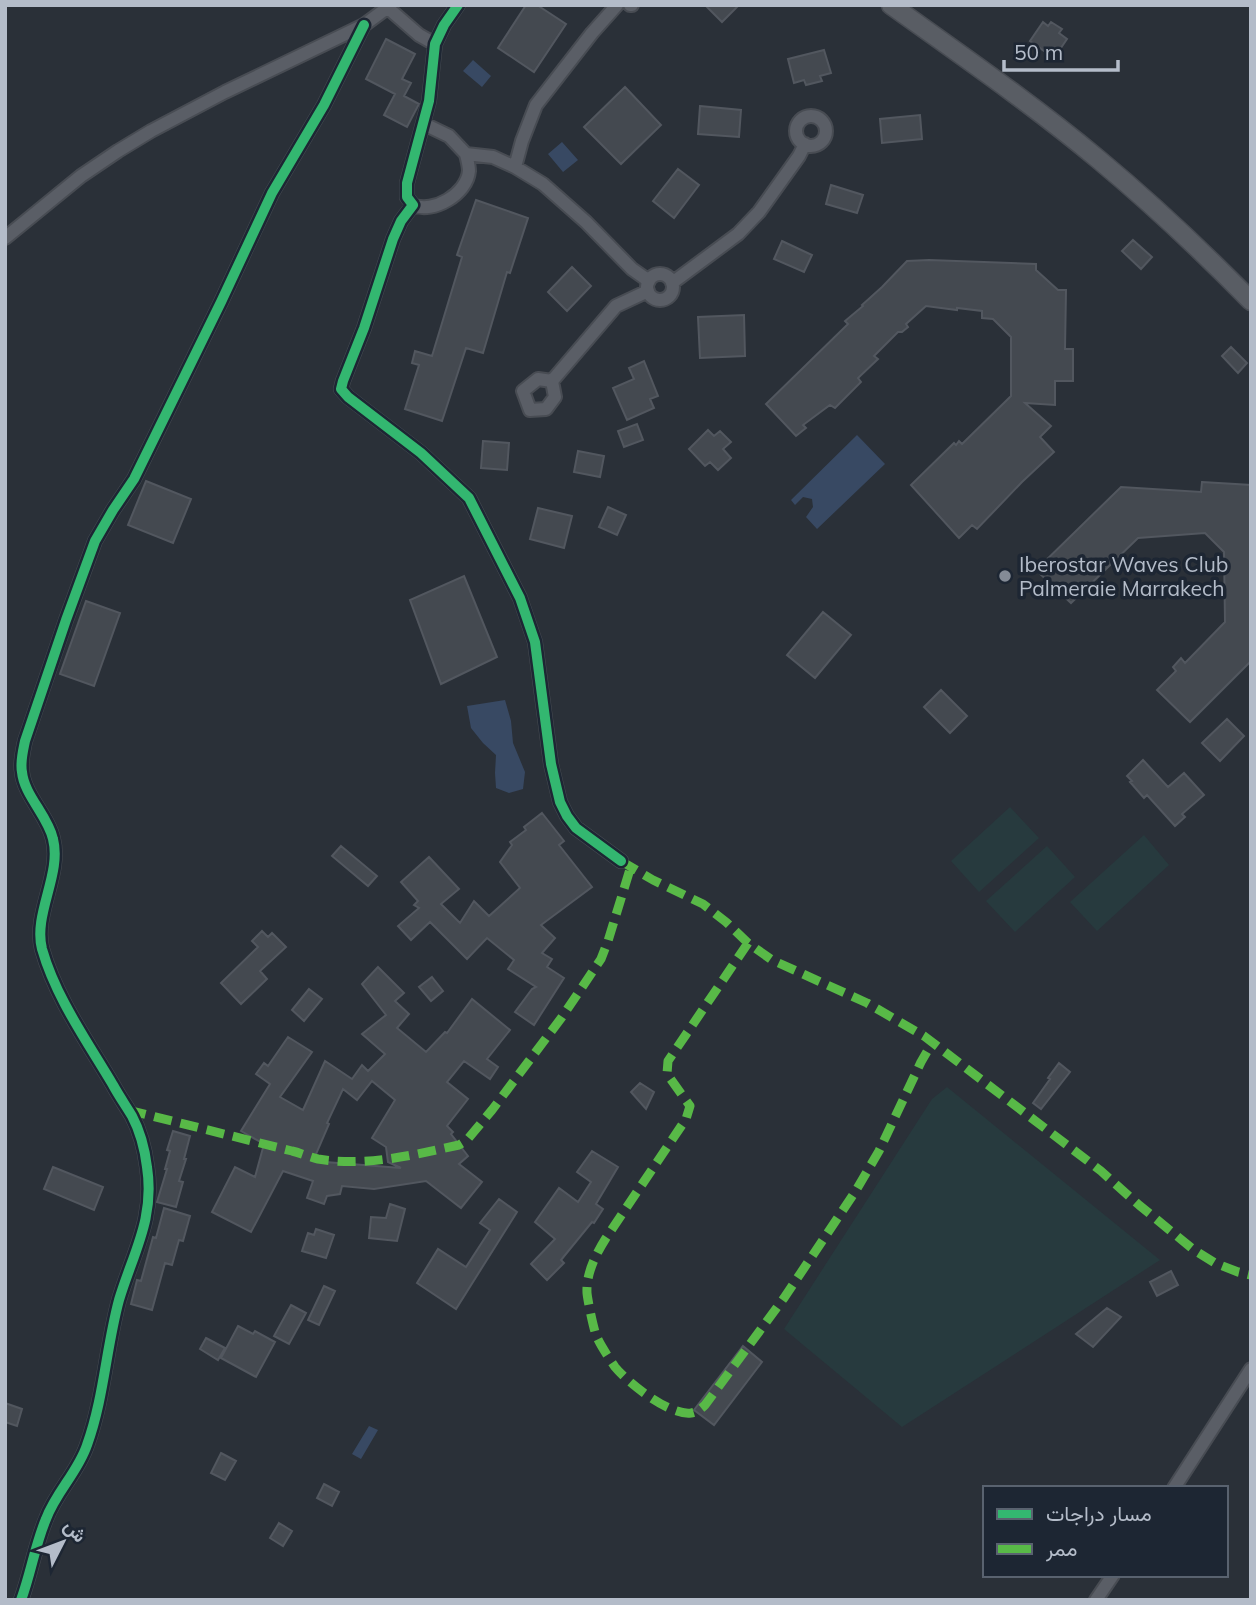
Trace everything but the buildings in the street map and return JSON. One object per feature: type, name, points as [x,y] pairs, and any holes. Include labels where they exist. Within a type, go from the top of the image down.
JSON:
[{"type":"street","points":[[424,124],[449,135],[466,154],[470,169],[459,191],[446,201],[428,208],[413,205],[407,197],[407,183],[429,101],[435,44],[458,5]]},
{"type":"street","points":[[515,167],[536,105],[617,5]]},
{"type":"street","points":[[891,5],[1097,158],[1149,203],[1251,301]]},
{"type":"street","points":[[5,238],[81,176],[151,131],[364,25],[390,6],[419,35],[435,44]]},
{"type":"street","points":[[21,1600],[46,1519],[80,1462],[90,1436],[101,1398],[119,1302],[147,1217],[148,1180],[142,1144],[133,1118],[61,996],[41,945],[41,930],[55,851],[51,831],[22,774],[25,741],[95,541],[134,479],[272,193],[324,105],[364,25]]},
{"type":"street","points":[[672,284],[744,228],[769,198],[805,144]]},
{"type":"street","points":[[466,154],[493,157],[543,184],[586,222],[632,269],[648,286],[654,298],[664,299],[671,293],[672,284],[666,276],[656,275],[648,286],[616,306],[552,381]]},
{"type":"street","points":[[413,205],[401,221],[393,239],[341,389],[421,453],[469,498],[520,598],[535,642],[551,764],[560,802],[576,828],[621,861]]},
{"type":"street","points":[[1175,1486],[1251,1369]]},
{"type":"street","points":[[1096,1600],[1112,1577]]},
{"type":"green space","points":[[1010,807],[1039,838],[979,892],[951,861]]},
{"type":"green space","points":[[1144,835],[1169,865],[1097,931],[1070,902]]},
{"type":"green space","points":[[1047,846],[1075,877],[1015,932],[986,901]]},
{"type":"green space","points":[[947,1087],[1160,1260],[902,1427],[784,1329],[932,1099]]},
{"type":"water","points":[[473,60],[491,76],[482,87],[463,71]]},
{"type":"water","points":[[562,142],[578,160],[563,172],[548,154]]},
{"type":"water","points":[[857,435],[885,464],[817,529],[806,517],[813,507],[812,499],[803,497],[795,505],[791,500]]},
{"type":"water","points":[[505,700],[513,743],[525,772],[523,789],[509,793],[496,788],[496,755],[471,728],[467,706]]},
{"type":"water","points":[[369,1426],[378,1430],[361,1459],[352,1454]]},
{"type":"marked path","points":[[621,861],[703,904],[772,960],[867,1003],[924,1036],[1101,1171],[1194,1250],[1215,1263],[1251,1275]]},
{"type":"marked path","points":[[128,1110],[318,1159],[336,1161],[389,1159],[459,1145],[467,1140],[492,1110],[562,1017],[601,959],[631,866]]},
{"type":"marked path","points":[[748,943],[668,1061],[667,1074],[690,1106],[686,1119],[606,1238],[595,1257],[588,1278],[589,1308],[602,1347],[621,1374],[661,1404],[682,1413],[691,1413],[705,1405],[784,1298],[855,1192],[879,1151],[932,1043]]},
{"type":"cycle path","points":[[458,5],[435,44],[429,101],[407,183],[407,197],[413,205],[401,221],[393,239],[341,389],[421,453],[469,498],[520,598],[535,642],[551,764],[560,802],[576,828],[621,861]]},
{"type":"cycle path","points":[[21,1600],[46,1519],[83,1455],[93,1427],[119,1300],[145,1220],[149,1186],[145,1154],[135,1122],[64,1002],[42,949],[41,922],[55,852],[50,830],[24,781],[21,764],[25,741],[95,541],[134,479],[272,193],[324,105],[364,25]]},
{"type":"place","name":"Iberostar Waves Club Palmeraie Marrakech","points":[[1005,576]]}]
